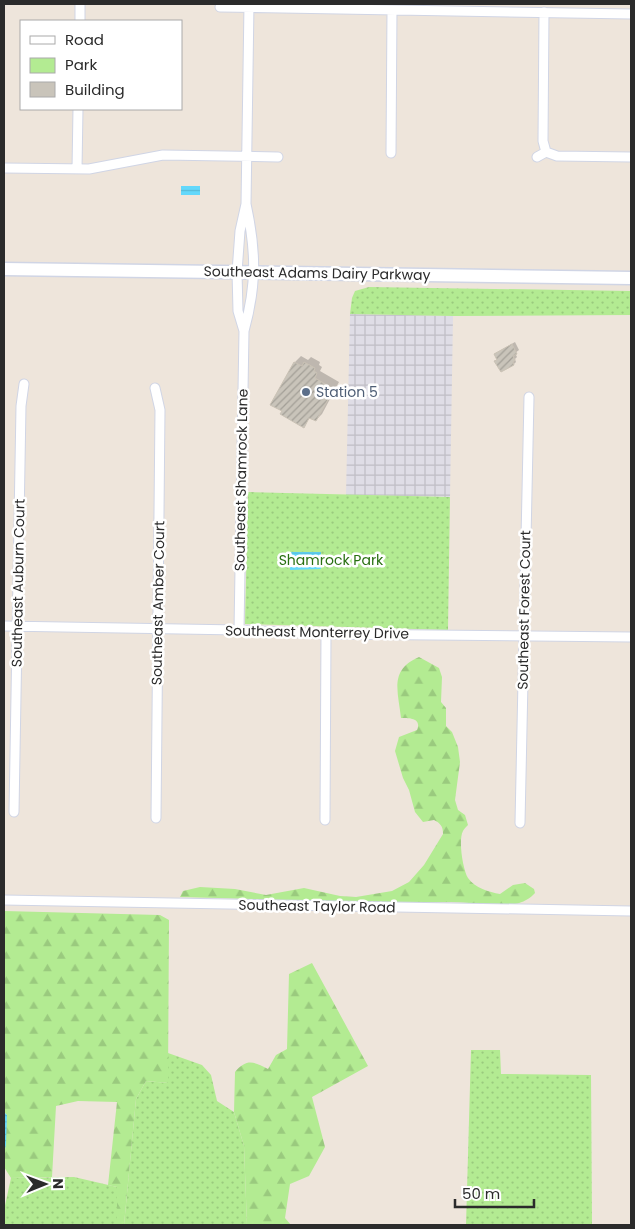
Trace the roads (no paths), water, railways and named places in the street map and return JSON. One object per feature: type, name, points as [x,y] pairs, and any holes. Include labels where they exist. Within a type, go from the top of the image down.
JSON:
[{"type":"main road","name":"Southeast Adams Dairy Parkway","points":[[4,269],[631,278]]},
{"type":"street","points":[[80,4],[80,20]]},
{"type":"street","name":"Southeast Shamrock Lane","points":[[244,331],[238,311],[237,272],[240,232],[246,204],[249,6]]},
{"type":"street","points":[[220,7],[631,14]]},
{"type":"street","points":[[390,153],[392,10]]},
{"type":"street","points":[[544,12],[543,141],[546,152]]},
{"type":"street","points":[[77,169],[78,110]]},
{"type":"street","points":[[546,152],[557,156],[631,157]]},
{"type":"street","points":[[538,157],[546,152]]},
{"type":"street","points":[[4,168],[89,169],[163,155],[278,157]]},
{"type":"street","name":"Southeast Shamrock Lane","points":[[238,630],[244,331],[250,309],[255,272],[253,235],[246,204]]},
{"type":"street","name":"Southeast Auburn Court","points":[[14,812],[21,406],[24,384]]},
{"type":"street","name":"Southeast Amber Court","points":[[155,388],[160,410],[156,818]]},
{"type":"street","name":"Southeast Forest Court","points":[[520,823],[529,398]]},
{"type":"street","name":"Southeast Monterrey Drive","points":[[4,626],[238,630],[326,634],[524,635],[631,638]]},
{"type":"street","points":[[325,820],[326,634]]},
{"type":"street","name":"Southeast Taylor Road","points":[[4,900],[631,911]]},
{"type":"water","points":[[181,186],[200,186],[200,195],[181,195]]},
{"type":"water","points":[[290,552],[321,552],[321,569],[290,570]]},
{"type":"water","points":[[4,1112],[7,1115],[4,1152]]},
{"type":"place","name":"Station 5","points":[[306,392]]},
{"type":"park label","name":"Shamrock Park","points":[[331,560]]}]
